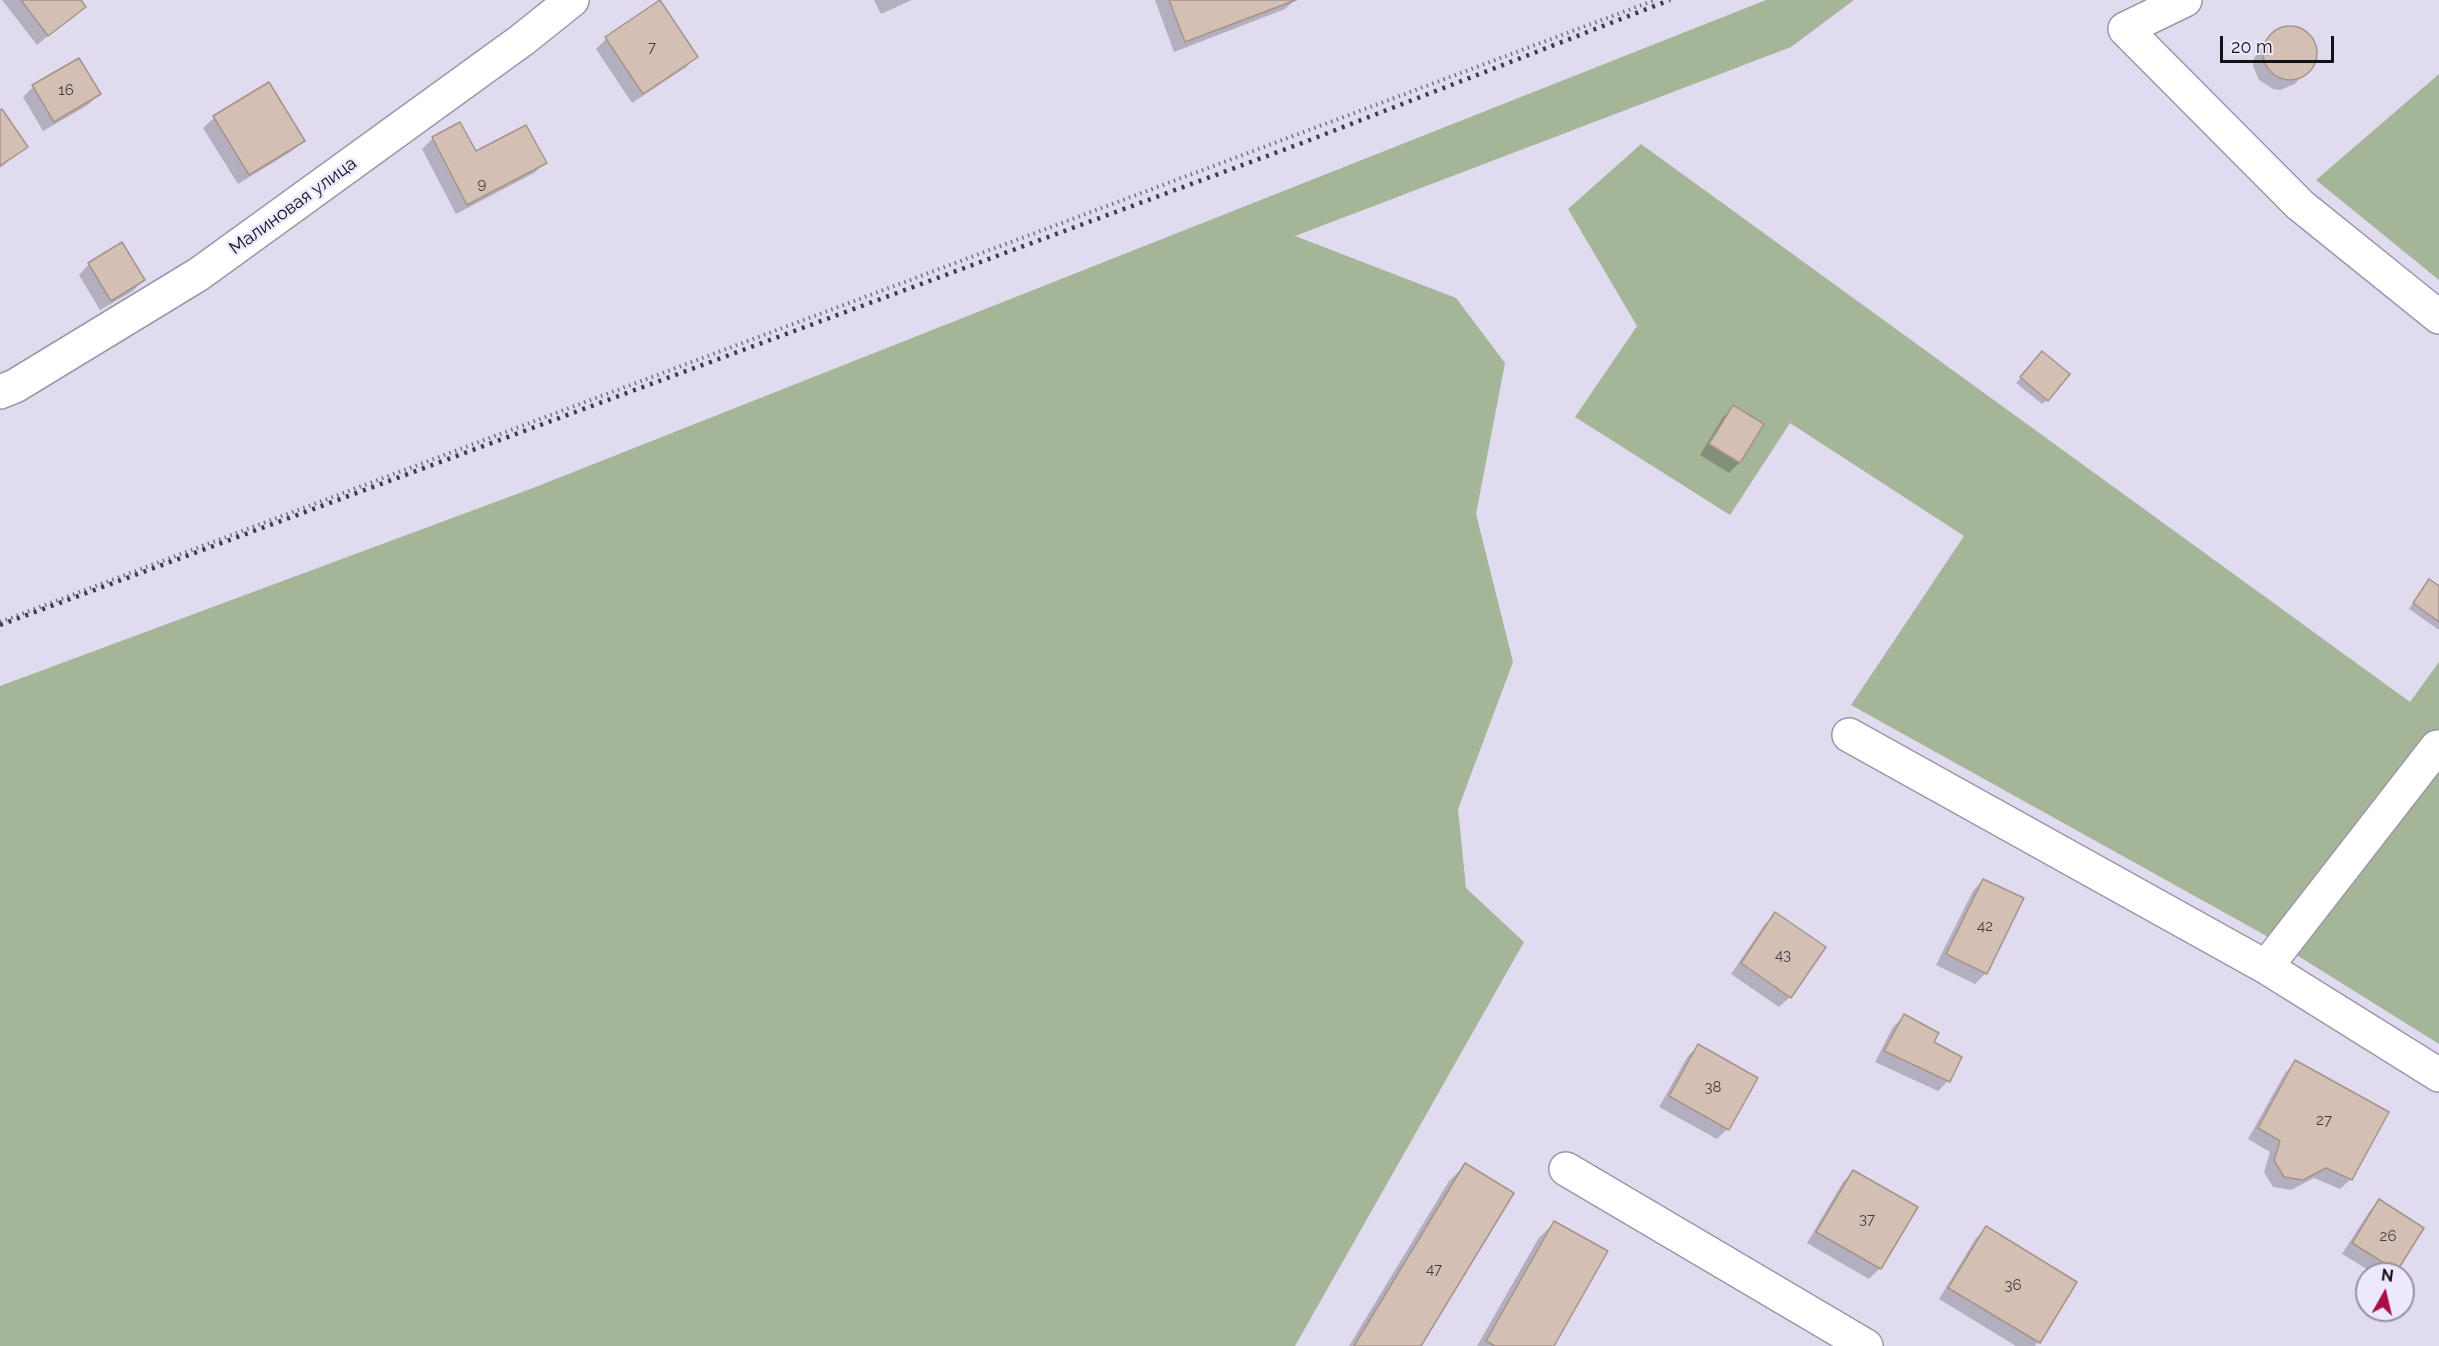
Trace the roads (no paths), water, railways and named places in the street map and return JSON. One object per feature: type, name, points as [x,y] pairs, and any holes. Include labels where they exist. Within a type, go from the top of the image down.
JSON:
[{"type":"street","name":"Малиновая улица","points":[[0,392],[24,380],[199,274],[522,40],[572,0]]},
{"type":"street","points":[[2185,0],[2125,29],[2300,205],[2439,317]]},
{"type":"street","points":[[1849,735],[2266,967],[2439,1075]]},
{"type":"street","points":[[2266,967],[2437,747]]},
{"type":"street","points":[[1566,1169],[1866,1346]]},
{"type":"railway","points":[[0,625],[1302,143],[1670,0]]}]
